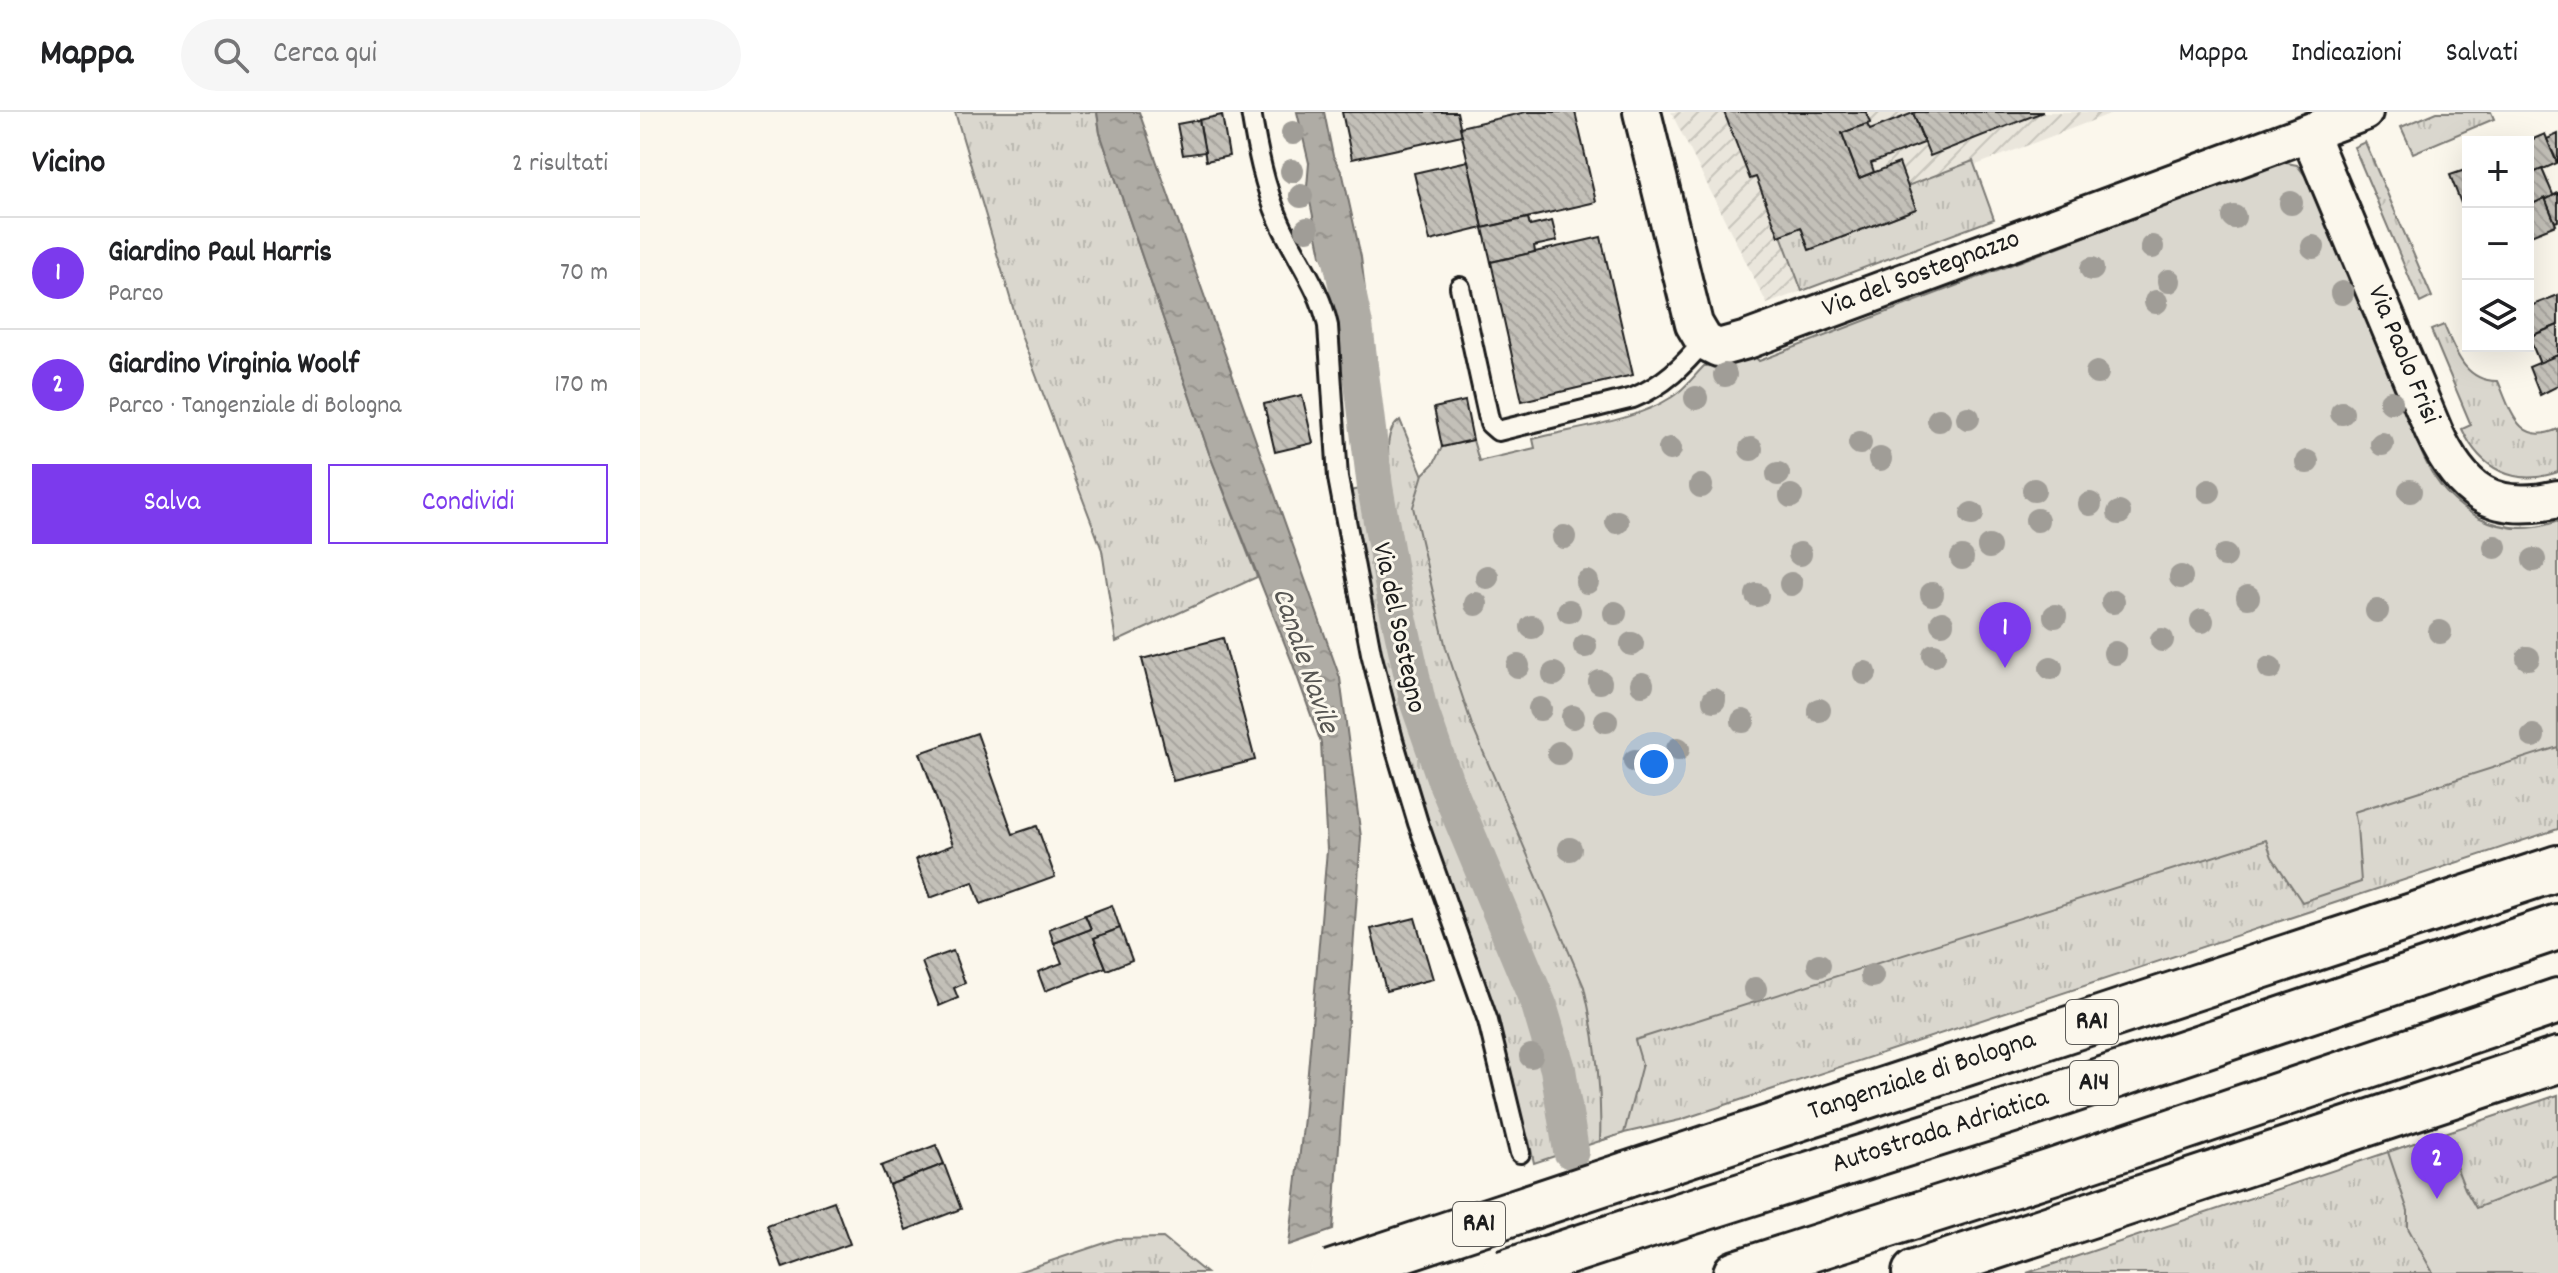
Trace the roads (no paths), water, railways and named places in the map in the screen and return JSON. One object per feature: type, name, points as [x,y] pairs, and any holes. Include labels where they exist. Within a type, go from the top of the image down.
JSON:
[{"type":"highway","name":"Tangenziale di Bologna","points":[[1331,1273],[2558,868]]},
{"type":"highway","name":"Autostrada Adriatica","points":[[1504,1273],[2028,1105],[2558,927]]},
{"type":"highway","name":"A14","points":[[1736,1273],[2052,1172],[2558,1001]]},
{"type":"highway","points":[[1915,1273],[2558,1060]]},
{"type":"street","points":[[1642,112],[1694,324],[1704,341]]},
{"type":"street","name":"Via del Sostegnazzo","points":[[1704,341],[1725,348],[2364,112]]},
{"type":"street","name":"Via Paolo Frisi","points":[[2309,134],[2434,432],[2457,474],[2474,489],[2516,505],[2558,499]]},
{"type":"lane","name":"Via del Sostegno","points":[[1251,112],[1258,159],[1278,218],[1324,307],[1328,326],[1338,478],[1371,653],[1418,823],[1488,1021],[1520,1153]]},
{"type":"lane","points":[[1460,287],[1490,424],[1498,431],[1633,398],[1666,381],[1704,341]]},
{"type":"water","points":[[1097,112],[1139,112],[1340,678],[1361,837],[1333,1230],[1289,1245],[1304,1118],[1327,850],[1321,743],[1209,453],[1100,133]]},
{"type":"water","points":[[1297,112],[1324,112],[1333,156],[1343,175],[1361,257],[1366,299],[1335,298],[1332,277],[1321,255],[1307,187],[1309,163]]},
{"type":"waterway","name":"Canale Navile","points":[[1339,251],[1355,325],[1375,487],[1418,703],[1445,780],[1539,1005],[1558,1069],[1571,1151]]},
{"type":"place","name":"Giardino Paul Harris","points":[[2005,668]]},
{"type":"place","name":"Giardino Virginia Woolf","points":[[2437,1199]]}]
